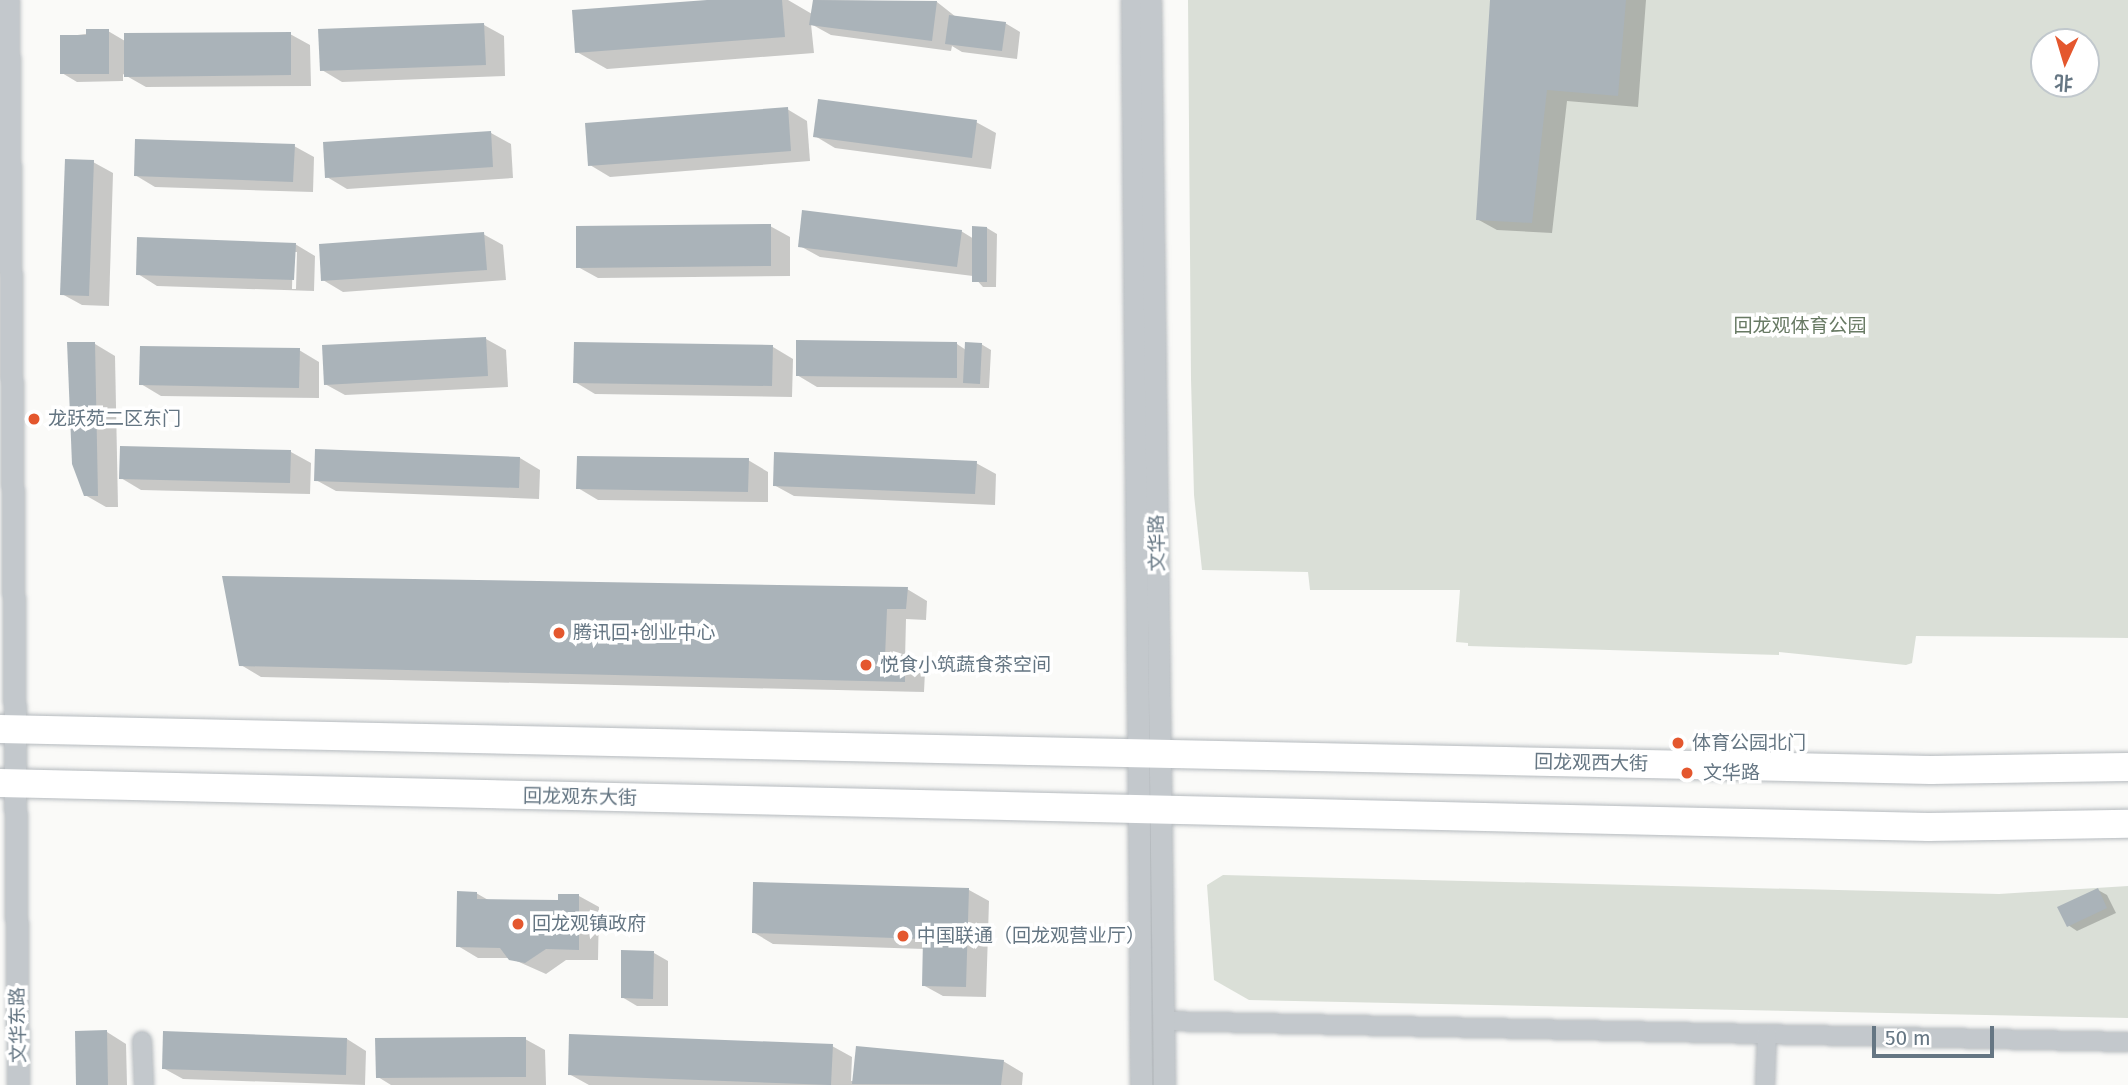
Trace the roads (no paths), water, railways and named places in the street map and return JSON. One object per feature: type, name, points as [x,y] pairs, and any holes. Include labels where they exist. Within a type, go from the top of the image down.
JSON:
[{"type":"main road","points":[[7,729],[1149,753]]},
{"type":"main road","name":"回龙观西大街","points":[[1149,753],[1917,770],[2128,766]]},
{"type":"main road","name":"回龙观东大街","points":[[8,783],[1150,810]]},
{"type":"main road","points":[[1150,810],[1928,827],[2128,824]]},
{"type":"street","name":"文华东路","points":[[8,0],[5,232],[7,729],[18,1085]]},
{"type":"street","name":"文华路","points":[[1132,0],[1150,810],[1163,1021],[1164,1085]]},
{"type":"street","name":"文华路","points":[[1149,753],[1150,0]]},
{"type":"street","name":"文华路","points":[[1142,1085],[1150,810]]},
{"type":"street","points":[[1163,1021],[2128,1042]]},
{"type":"street","points":[[1765,1085],[1767,1034]]},
{"type":"street","points":[[142,1041],[144,1085]]},
{"type":"place","name":"龙跃苑二区东门","points":[[34,419]]},
{"type":"place","name":"腾讯回+创业中心","points":[[559,633]]},
{"type":"place","name":"悦食小筑蔬食茶空间","points":[[866,665]]},
{"type":"place","name":"体育公园北门","points":[[1678,743]]},
{"type":"place","name":"文华路","points":[[1687,773]]},
{"type":"place","name":"回龙观镇政府","points":[[518,924]]},
{"type":"place","name":"中国联通（回龙观营业厅）","points":[[903,936]]},
{"type":"park label","name":"回龙观体育公园","points":[[1800,326]]}]
